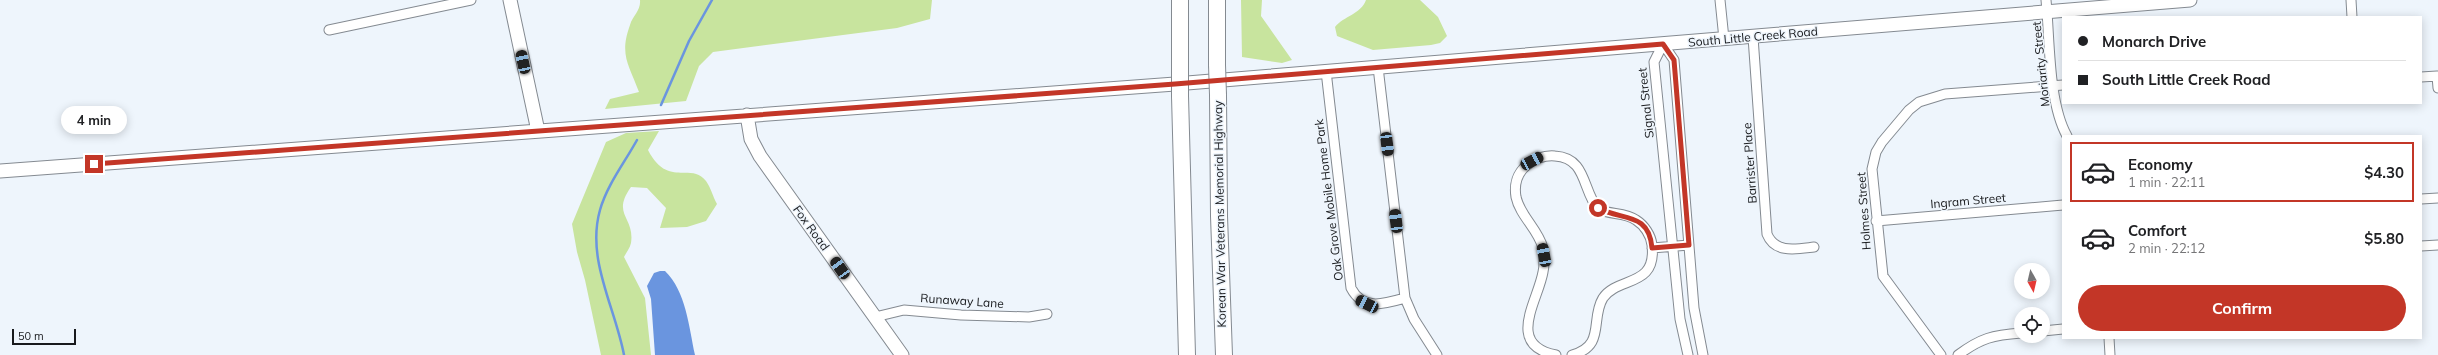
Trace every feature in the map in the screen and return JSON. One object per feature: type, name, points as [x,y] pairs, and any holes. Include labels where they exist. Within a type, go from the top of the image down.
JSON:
[{"type":"highway","points":[[1180,0],[1180,96],[1187,355]]},
{"type":"highway","name":"Korean War Veterans Memorial Highway","points":[[1217,0],[1219,216],[1224,355]]},
{"type":"street","points":[[329,30],[471,0]]},
{"type":"street","points":[[510,0],[538,131]]},
{"type":"street","points":[[1720,0],[1724,40]]},
{"type":"street","name":"South Little Creek Road","points":[[0,171],[747,114],[1175,84],[1378,66],[1724,40],[2047,6],[2190,0]]},
{"type":"street","points":[[2350,0],[2352,16]]},
{"type":"street","name":"Moriarity Street","points":[[2047,6],[2058,85],[2060,120],[2067,135]]},
{"type":"street","name":"Barrister Place","points":[[1753,37],[1767,234],[1770,240],[1781,248],[1792,250],[1814,248]]},
{"type":"street","points":[[1663,44],[1674,60],[1694,308],[1703,355]]},
{"type":"street","name":"Signal Street","points":[[1663,44],[1654,62],[1681,326],[1688,355]]},
{"type":"street","points":[[1378,66],[1405,298],[1411,314],[1437,355]]},
{"type":"street","name":"Oak Grove Mobile Home Park","points":[[1326,71],[1351,288],[1359,300],[1367,304],[1387,303],[1405,298]]},
{"type":"street","points":[[2422,77],[2437,76],[2438,88]]},
{"type":"street","name":"Holmes Street","points":[[1941,355],[1886,283],[1880,268],[1872,169],[1876,152],[1900,120],[1919,102],[1945,94],[2058,85]]},
{"type":"street","name":"Fox Road","points":[[747,114],[751,139],[760,156],[902,355]]},
{"type":"street","points":[[1556,355],[1546,352],[1534,344],[1528,330],[1530,308],[1542,280],[1544,263],[1540,239],[1523,213],[1516,198],[1516,180],[1525,166],[1539,157],[1548,156],[1564,157],[1571,160],[1584,176],[1591,196],[1598,208],[1635,219],[1650,237],[1652,248],[1651,262],[1644,273],[1633,282],[1613,289],[1604,298],[1599,308],[1598,326],[1593,340],[1582,351],[1572,355]]},
{"type":"street","points":[[2422,199],[2438,198]]},
{"type":"street","name":"Ingram Street","points":[[1876,221],[2062,205]]},
{"type":"street","points":[[1652,248],[1689,245]]},
{"type":"street","points":[[2422,246],[2438,245]]},
{"type":"street","name":"Runaway Lane","points":[[875,317],[904,310],[961,315],[1029,317],[1047,314]]},
{"type":"street","points":[[2050,330],[2062,329]]},
{"type":"street","points":[[1958,355],[1975,342],[1986,337],[2014,334]]},
{"type":"street","points":[[2109,339],[2110,355]]},
{"type":"green space","points":[[640,0],[932,0],[930,19],[897,28],[713,52],[699,66],[686,101],[605,109],[610,99],[639,92],[629,67],[625,52],[625,44],[631,22],[638,10]]},
{"type":"green space","points":[[1241,0],[1262,0],[1261,16],[1292,60],[1282,63],[1242,57]]},
{"type":"green space","points":[[1366,0],[1420,0],[1438,17],[1447,36],[1440,43],[1431,45],[1373,50],[1337,36],[1335,27],[1360,9]]},
{"type":"green space","points":[[659,131],[648,150],[656,162],[671,172],[693,173],[700,176],[708,184],[717,204],[706,221],[687,227],[660,228],[666,208],[647,188],[631,187],[625,196],[623,204],[623,210],[630,227],[631,234],[631,243],[624,257],[645,298],[651,355],[601,355],[572,224],[606,142],[626,133]]},
{"type":"water","points":[[665,271],[678,289],[686,310],[695,355],[655,355],[651,299],[647,286],[654,273]]},
{"type":"waterway","points":[[661,105],[689,41],[712,0]]},
{"type":"waterway","points":[[624,355],[599,265],[597,228],[600,210],[607,192],[637,140]]},
{"type":"route","points":[[94,164],[391,141],[655,123],[747,114],[1175,84],[1474,58],[1573,52],[1663,44],[1674,60],[1689,245],[1652,248],[1650,237],[1642,224],[1629,216],[1603,211],[1598,208]]}]
